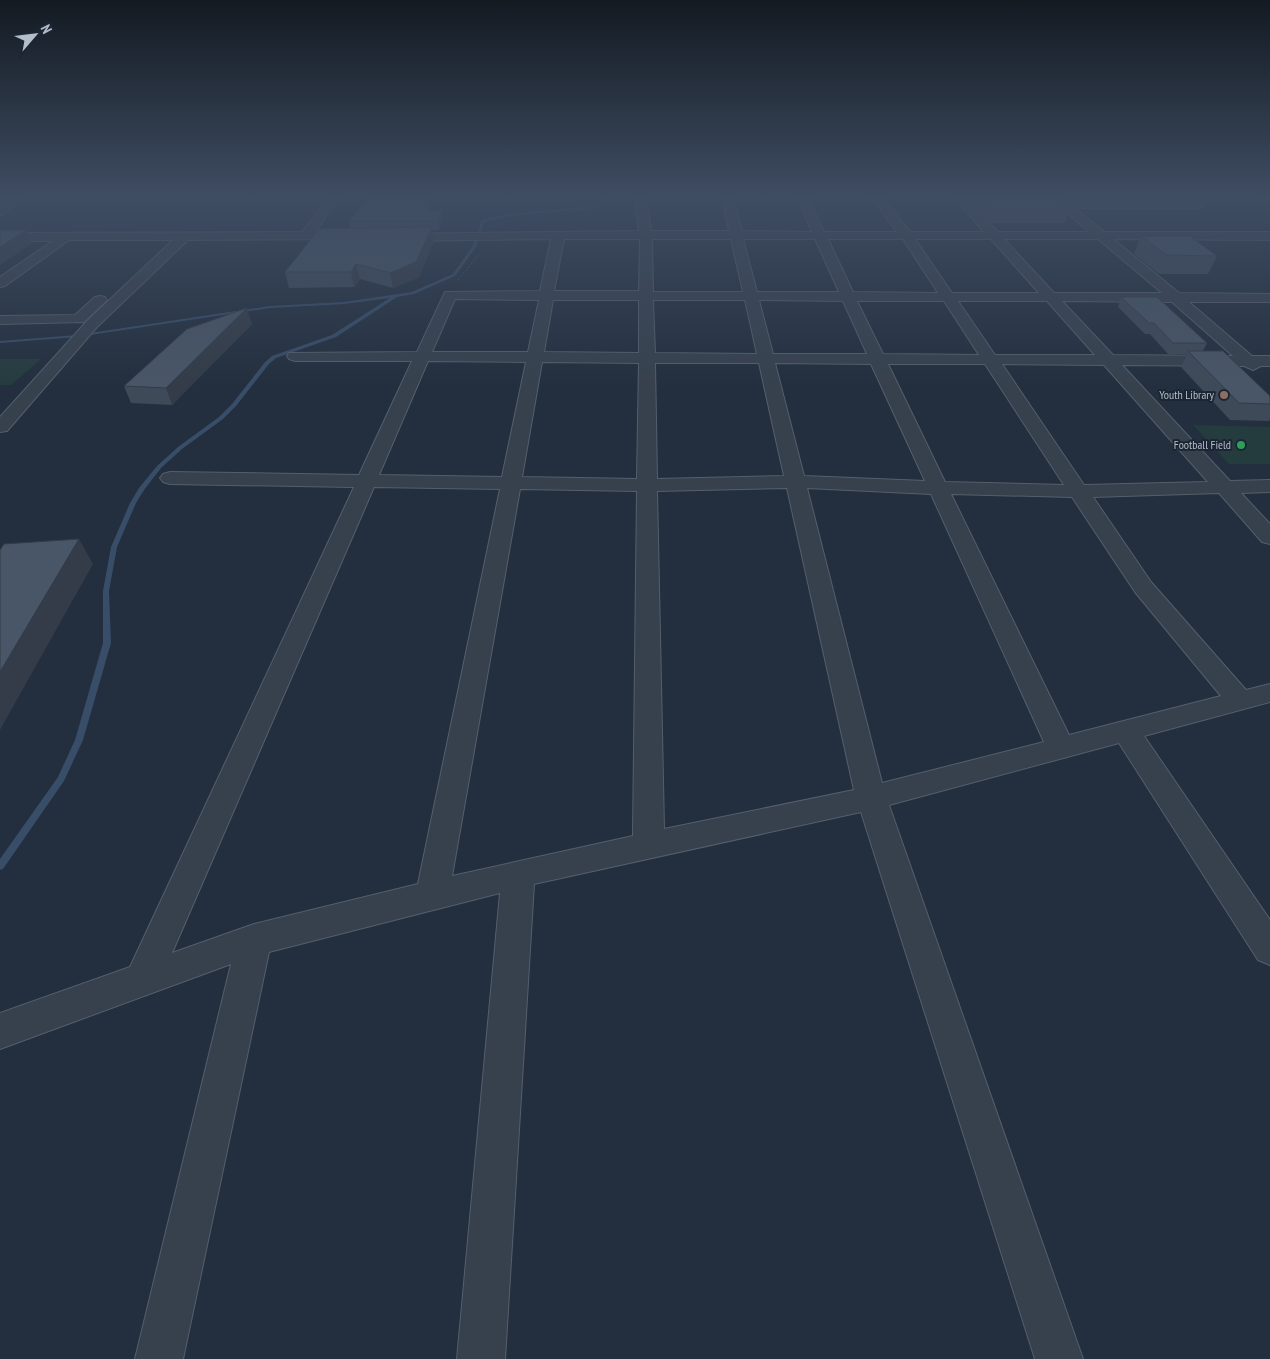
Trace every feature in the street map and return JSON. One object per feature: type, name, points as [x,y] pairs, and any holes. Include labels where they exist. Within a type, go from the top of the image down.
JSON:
[{"type":"street","points":[[0,283],[34,259]]},
{"type":"street","points":[[0,320],[79,319],[144,259]]},
{"type":"street","points":[[1,427],[71,346],[160,259]]},
{"type":"street","points":[[432,894],[553,259]]},
{"type":"street","points":[[646,259],[649,845]]},
{"type":"street","points":[[741,259],[796,482],[870,798],[1059,1359]]},
{"type":"street","points":[[831,259],[936,488],[974,562],[1061,747]]},
{"type":"street","points":[[923,259],[1143,588],[1240,701]]},
{"type":"street","points":[[1017,259],[1053,297],[1107,360],[1270,537]]},
{"type":"street","points":[[1130,259],[1248,361]]},
{"type":"street","points":[[0,272],[16,272]]},
{"type":"street","points":[[142,980],[450,294],[647,297],[1270,298]]},
{"type":"street","points":[[295,356],[1248,361],[1266,367]]},
{"type":"street","points":[[170,478],[511,481],[648,485],[796,482],[936,488],[1078,491],[1270,486]]},
{"type":"street","points":[[0,1031],[254,940],[518,874],[870,798],[1270,693]]},
{"type":"street","points":[[1126,732],[1270,949]]},
{"type":"street","points":[[481,1359],[489,1232],[518,874]]},
{"type":"street","points":[[159,1359],[254,940]]},
{"type":"path","points":[[450,294],[456,282],[473,259]]},
{"type":"green space","points":[[0,359],[41,359],[11,385],[0,385]]},
{"type":"green space","name":"Football Field","points":[[1193,425],[1270,427],[1270,464],[1229,464]]},
{"type":"building","points":[[295,259],[417,259],[416,262],[390,273],[356,264],[351,272],[285,272]]},
{"type":"building","points":[[1121,297],[1157,297],[1207,343],[1173,343],[1154,323],[1149,323]]},
{"type":"building","points":[[247,308],[166,388],[124,386],[187,329]]},
{"type":"building","points":[[1188,351],[1223,351],[1270,396],[1270,404],[1239,403]]},
{"type":"building","points":[[79,539],[0,672],[0,550],[4,544]]},
{"type":"waterway","points":[[0,342],[77,336],[270,307],[344,303],[413,293],[454,275],[465,259]]},
{"type":"waterway","points":[[0,866],[61,779],[79,740],[107,643],[106,591],[114,547],[141,489],[159,467],[180,448],[221,418],[274,357],[334,336],[395,296]]},
{"type":"place","name":"Youth Library","points":[[1224,395]]},
{"type":"place","name":"Football Field","points":[[1241,445]]}]
